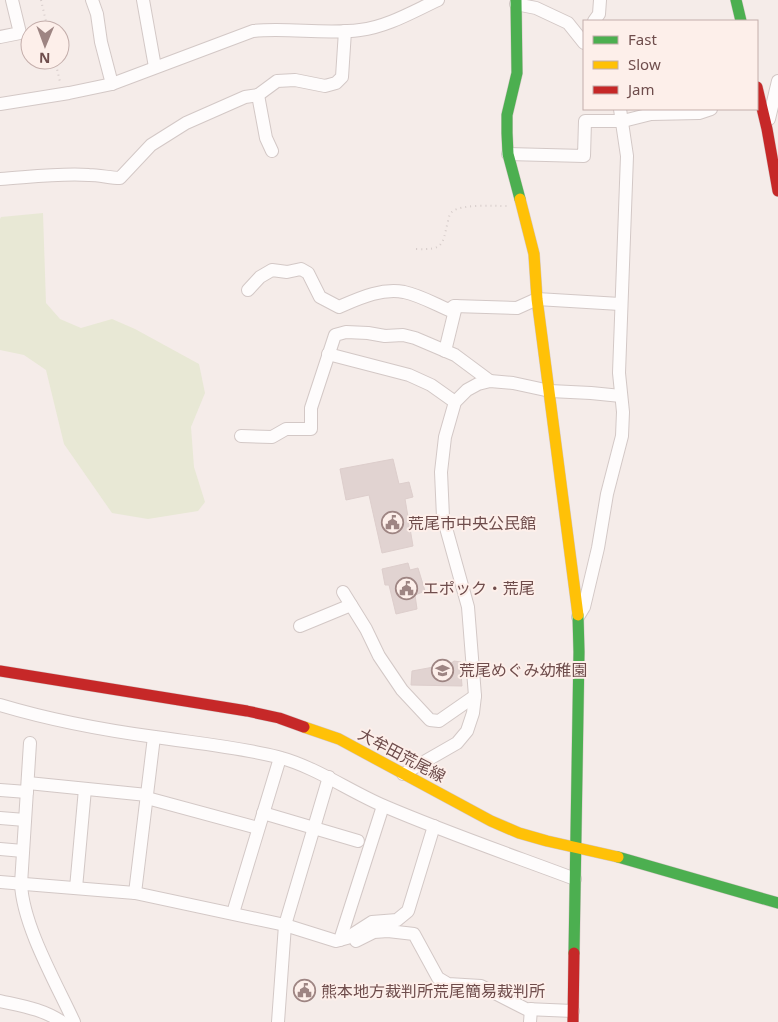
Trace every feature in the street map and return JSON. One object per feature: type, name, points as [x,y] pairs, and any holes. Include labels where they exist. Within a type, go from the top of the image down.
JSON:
[{"type":"main road","points":[[736,0],[741,20]]},
{"type":"main road","points":[[516,2],[517,73],[507,115],[508,154],[534,254],[578,618],[577,847],[573,1016]]},
{"type":"main road","points":[[758,91],[778,191]]},
{"type":"main road","name":"大牟田荒尾線","points":[[0,672],[247,711],[279,718],[339,739],[491,821],[519,833],[605,853],[778,904]]},
{"type":"street","points":[[0,37],[20,33],[12,0]]},
{"type":"street","points":[[92,0],[97,14],[101,42],[112,84]]},
{"type":"street","points":[[143,0],[155,67]]},
{"type":"street","points":[[1,100],[68,93],[112,84],[253,31],[361,30],[383,24],[438,0]]},
{"type":"street","points":[[595,20],[599,14],[600,0]]},
{"type":"street","points":[[516,2],[536,8],[568,22],[583,40]]},
{"type":"street","points":[[0,179],[55,175],[92,175],[120,178],[151,145],[186,123],[245,97],[258,95],[277,81],[295,80],[324,86],[336,83],[342,77],[345,31]]},
{"type":"street","points":[[767,129],[778,81]]},
{"type":"street","points":[[258,95],[266,138],[272,151]]},
{"type":"street","points":[[508,154],[584,156],[584,121],[621,115],[699,113],[708,110]]},
{"type":"street","points":[[578,618],[584,607],[598,548],[607,494],[622,436],[623,412],[619,373],[620,304],[627,156],[621,115]]},
{"type":"street","points":[[248,290],[260,277],[272,270],[287,272],[301,269],[308,273],[320,297],[339,307],[367,295],[394,291],[406,292],[449,310],[456,306],[517,308],[538,299],[620,304]]},
{"type":"street","points":[[445,351],[456,306]]},
{"type":"street","points":[[241,436],[272,437],[286,430],[311,428],[311,408],[328,354],[335,335],[346,332],[385,336],[403,334],[415,338],[455,355],[490,381]]},
{"type":"street","points":[[328,354],[410,375],[431,385],[455,402]]},
{"type":"street","points":[[403,774],[457,743],[467,731],[473,713],[475,696],[468,607],[443,517],[441,472],[445,437],[455,402],[467,390],[478,384],[490,381],[513,383],[550,391],[591,392],[621,396]]},
{"type":"street","points":[[342,592],[366,629],[379,656],[402,690],[430,720],[439,721],[475,696]]},
{"type":"street","points":[[300,626],[351,605]]},
{"type":"street","points":[[0,705],[35,715],[154,737],[241,749],[280,758],[329,777],[383,806],[575,879]]},
{"type":"street","points":[[135,893],[154,737]]},
{"type":"street","points":[[30,744],[21,884],[22,900],[41,952],[74,1022]]},
{"type":"street","points":[[233,913],[280,758]]},
{"type":"street","points":[[278,1022],[285,925],[329,777]]},
{"type":"street","points":[[0,790],[28,788],[85,789],[147,797],[258,828]]},
{"type":"street","points":[[76,888],[85,789]]},
{"type":"street","points":[[343,939],[383,806]]},
{"type":"street","points":[[263,813],[358,841]]},
{"type":"street","points":[[0,818],[25,820]]},
{"type":"street","points":[[0,882],[135,893],[285,925],[336,941],[372,922],[397,920],[408,911],[434,826]]},
{"type":"street","points":[[0,849],[23,851]]},
{"type":"street","points":[[343,939],[357,941],[374,932],[388,931],[414,934],[438,978],[448,984],[482,986],[526,1009],[573,1016]]},
{"type":"street","points":[[0,1001],[49,1013],[62,1022]]},
{"type":"street","points":[[530,1022],[531,1009]]},
{"type":"path","points":[[41,0],[46,20]]},
{"type":"path","points":[[57,70],[60,82]]},
{"type":"path","points":[[416,249],[435,249],[442,243],[450,213],[455,209],[522,206]]},
{"type":"green space","points":[[43,213],[46,303],[60,319],[81,328],[112,319],[135,329],[199,364],[205,393],[191,427],[194,467],[205,502],[198,511],[148,519],[112,513],[64,444],[46,370],[24,355],[0,350],[0,219],[1,217]]},
{"type":"building","name":"荒尾市中央公民館","points":[[393,459],[399,484],[409,482],[413,497],[405,499],[413,546],[382,553],[369,495],[346,500],[340,469]]},
{"type":"building","name":"エポック・荒尾","points":[[408,563],[410,570],[418,568],[425,591],[415,595],[417,609],[396,614],[389,585],[385,585],[382,569]]},
{"type":"building","name":"荒尾めぐみ幼稚園","points":[[454,661],[461,662],[463,666],[461,673],[462,686],[411,685],[412,671],[450,664]]},
{"type":"traffic: fast","points":[[516,0],[517,73],[507,115],[507,133],[508,154],[520,199]]},
{"type":"traffic: fast","points":[[736,0],[741,20]]},
{"type":"traffic: fast","points":[[574,953],[578,615]]},
{"type":"traffic: fast","points":[[618,857],[778,903]]},
{"type":"traffic: slow","points":[[520,199],[534,254],[537,299],[578,615]]},
{"type":"traffic: slow","points":[[304,727],[339,739],[491,821],[519,833],[618,857]]},
{"type":"traffic: jam","points":[[758,91],[778,191]]},
{"type":"traffic: jam","points":[[0,671],[247,711],[279,718],[304,727]]},
{"type":"traffic: jam","points":[[573,1022],[574,953]]},
{"type":"place","name":"荒尾市中央公民館","points":[[392,523]]},
{"type":"place","name":"エポック・荒尾","points":[[407,588]]},
{"type":"place","name":"荒尾めぐみ幼稚園","points":[[443,670]]},
{"type":"place","name":"熊本地方裁判所荒尾簡易裁判所","points":[[305,991]]}]
